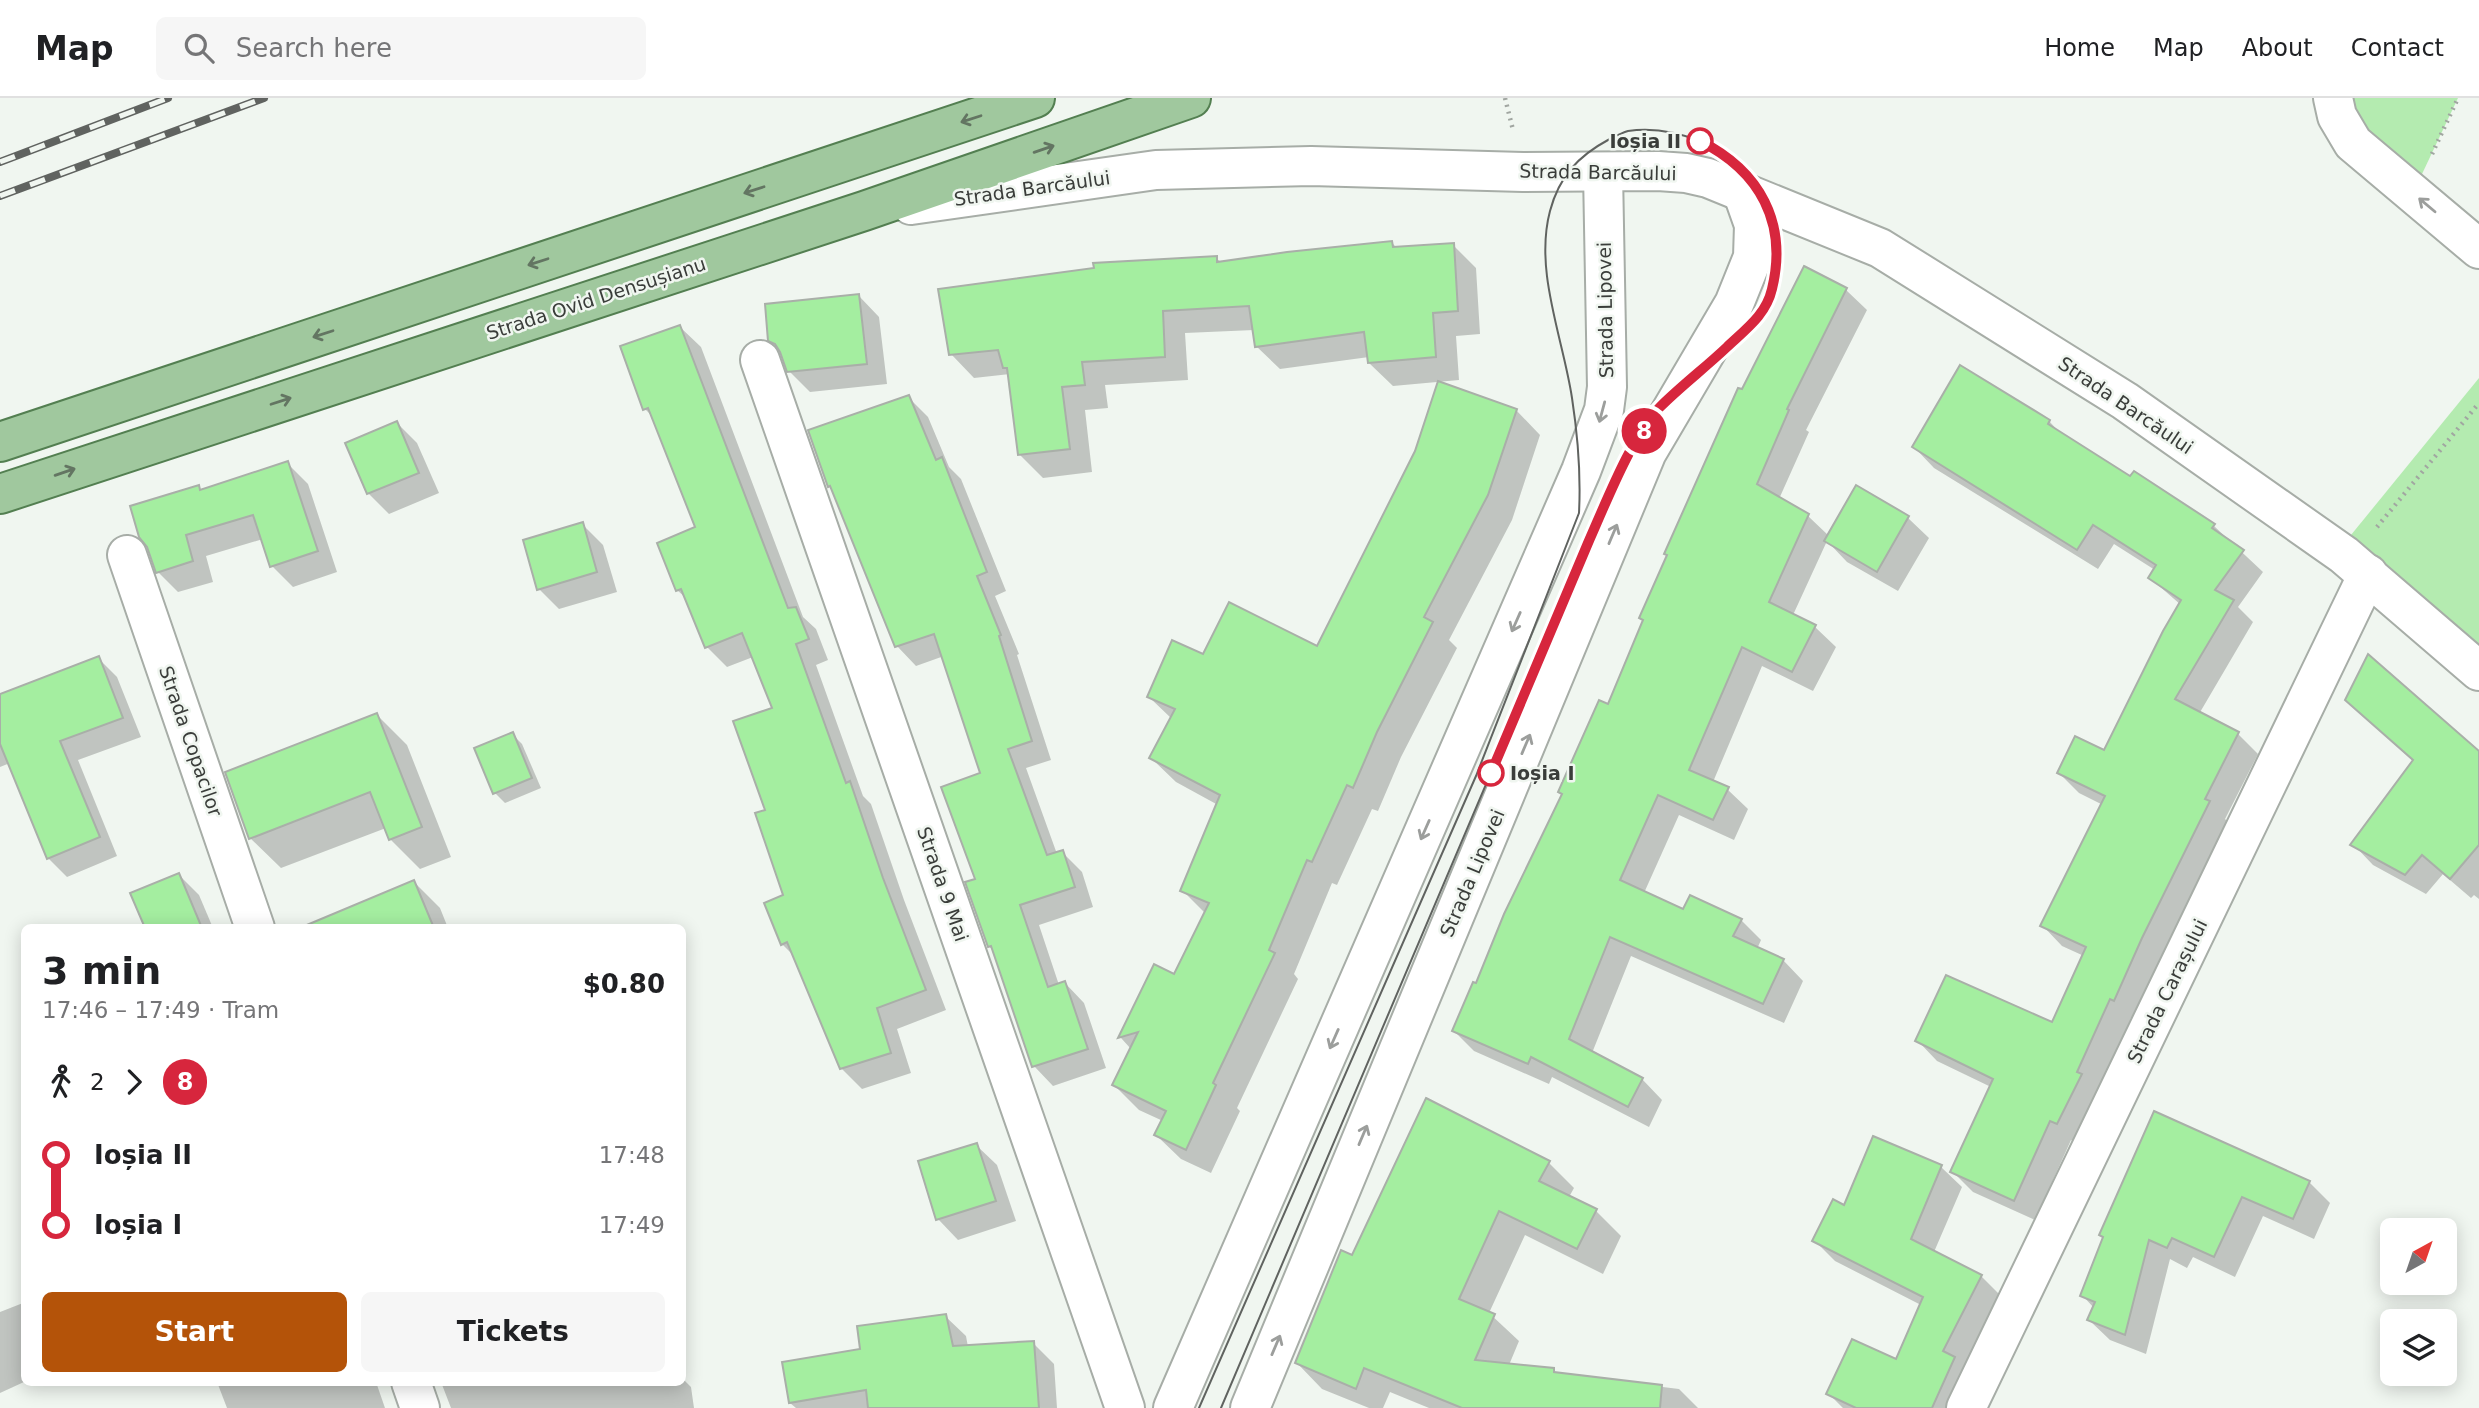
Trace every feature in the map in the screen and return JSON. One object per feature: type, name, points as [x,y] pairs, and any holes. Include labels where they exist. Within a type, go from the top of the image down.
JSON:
[{"type":"main road","points":[[0,442],[1035,98]]},
{"type":"main road","name":"Strada Ovid Densușianu","points":[[0,494],[864,211],[1191,98]]},
{"type":"street","points":[[2333,98],[2337,116],[2353,143],[2479,249]]},
{"type":"street","name":"Strada Barcăului","points":[[864,211],[1156,170],[1311,166],[1686,173],[1742,191],[1880,248],[2125,401],[2344,555],[2479,671]]},
{"type":"street","name":"Strada Lipovei","points":[[1172,1408],[1581,471],[1604,410],[1607,387],[1604,172]]},
{"type":"street","name":"Strada Lipovei","points":[[1250,1408],[1647,452],[1734,304],[1753,257],[1754,225],[1742,191]]},
{"type":"street","name":"Strada 9 Mai","points":[[760,360],[1125,1408]]},
{"type":"street","name":"Strada Copacilor","points":[[127,555],[254,924]]},
{"type":"street","name":"Strada Carașului","points":[[1966,1408],[2368,575]]},
{"type":"street","points":[[412,1386],[420,1408]]},
{"type":"path","points":[[2413,193],[2458,98]]},
{"type":"path","points":[[2387,535],[2377,527],[2479,403]]},
{"type":"green space","points":[[2333,98],[2458,98],[2413,193]]},
{"type":"green space","points":[[2479,378],[2479,644],[2351,535]]},
{"type":"building","points":[[1392,241],[1393,247],[1454,243],[1458,311],[1433,313],[1436,357],[1368,363],[1364,332],[1255,347],[1249,306],[1163,311],[1165,357],[1082,362],[1085,385],[1062,387],[1070,449],[1018,455],[1007,368],[1003,368],[998,350],[949,355],[938,289],[1094,268],[1093,263],[1217,256],[1217,262]]},
{"type":"building","points":[[1804,266],[1847,288],[1787,409],[1789,410],[1757,484],[1809,514],[1769,602],[1816,625],[1792,672],[1742,647],[1689,770],[1729,787],[1713,820],[1658,795],[1620,880],[1683,909],[1690,895],[1742,919],[1733,936],[1784,959],[1763,1004],[1610,937],[1569,1039],[1643,1078],[1628,1107],[1531,1057],[1528,1064],[1452,1031],[1562,794],[1558,792],[1599,700],[1608,704],[1643,620],[1639,618],[1667,555],[1664,554],[1738,388],[1742,389]]},
{"type":"building","points":[[859,294],[867,364],[787,372],[780,352],[775,344],[768,341],[765,304]]},
{"type":"building","points":[[680,325],[788,608],[796,607],[809,639],[796,644],[846,783],[850,781],[883,878],[926,990],[877,1008],[891,1053],[840,1069],[787,942],[781,945],[764,903],[783,895],[755,813],[765,810],[733,721],[772,708],[742,633],[705,648],[681,589],[676,591],[657,543],[695,527],[648,408],[643,410],[620,346]]},
{"type":"building","points":[[1960,365],[2050,420],[2048,424],[2130,476],[2134,471],[2215,524],[2212,528],[2244,550],[2215,590],[2234,600],[2175,699],[2239,732],[2205,799],[2210,801],[2114,1001],[2110,999],[2077,1072],[2082,1074],[2057,1124],[2050,1121],[2014,1201],[1950,1172],[1993,1079],[1915,1041],[1946,975],[2052,1022],[2086,947],[2040,926],[2105,796],[2057,773],[2075,736],[2104,750],[2181,600],[2148,578],[2156,565],[2093,525],[2077,550],[1912,447]]},
{"type":"building","points":[[1438,381],[1517,409],[1488,495],[1424,617],[1433,622],[1377,732],[1353,788],[1347,785],[1312,862],[1307,860],[1269,950],[1275,953],[1213,1083],[1216,1085],[1186,1150],[1154,1135],[1166,1111],[1112,1085],[1138,1032],[1118,1038],[1154,964],[1174,974],[1209,903],[1180,891],[1220,795],[1149,758],[1175,709],[1147,697],[1172,640],[1203,654],[1229,602],[1317,646],[1415,451]]},
{"type":"building","points":[[909,395],[936,460],[942,457],[987,572],[977,576],[1001,635],[999,636],[1032,741],[1008,749],[1047,855],[1063,850],[1075,887],[1020,905],[1048,987],[1065,981],[1088,1049],[1032,1067],[991,946],[988,947],[965,882],[975,879],[941,787],[980,773],[934,634],[895,647],[830,486],[828,487],[808,430]]},
{"type":"building","points":[[397,421],[419,473],[367,494],[345,443]]},
{"type":"building","points":[[288,461],[318,551],[270,567],[253,515],[186,535],[193,561],[156,573],[147,547],[139,537],[130,506],[199,485],[200,490]]},
{"type":"building","points":[[1856,485],[1909,516],[1877,572],[1824,541]]},
{"type":"building","points":[[583,522],[597,572],[537,590],[523,540]]},
{"type":"building","points":[[2368,654],[2479,751],[2479,845],[2450,879],[2422,855],[2405,875],[2350,845],[2413,760],[2345,700]]},
{"type":"building","points":[[99,656],[123,718],[60,741],[100,837],[47,859],[0,744],[0,694]]},
{"type":"building","points":[[377,713],[422,827],[389,840],[370,792],[249,839],[225,772]]},
{"type":"building","points":[[513,732],[532,778],[493,794],[474,748]]},
{"type":"building","points":[[179,873],[200,924],[143,924],[130,893]]},
{"type":"building","points":[[414,880],[432,924],[309,924]]},
{"type":"building","points":[[1426,1098],[1550,1161],[1539,1181],[1597,1209],[1577,1249],[1499,1211],[1459,1299],[1495,1314],[1475,1360],[1554,1368],[1554,1372],[1662,1385],[1660,1408],[1462,1408],[1364,1368],[1356,1389],[1295,1363],[1341,1250],[1352,1255]]},
{"type":"building","points":[[2154,1111],[2310,1181],[2293,1219],[2242,1197],[2214,1257],[2172,1238],[2167,1248],[2149,1240],[2125,1335],[2087,1320],[2095,1302],[2080,1296],[2103,1237],[2099,1235]]},
{"type":"building","points":[[1873,1136],[1942,1165],[1911,1239],[1982,1275],[1943,1351],[1955,1357],[1932,1408],[1856,1408],[1826,1394],[1852,1339],[1896,1359],[1923,1297],[1812,1241],[1833,1199],[1844,1205]]},
{"type":"building","points":[[977,1143],[996,1201],[936,1220],[918,1161]]},
{"type":"building","points":[[946,1314],[953,1346],[1034,1341],[1039,1408],[868,1408],[866,1390],[789,1403],[782,1362],[860,1349],[857,1326]]},
{"type":"tram line","points":[[1199,1408],[1476,776],[1579,513],[1579,470],[1574,413],[1545,257],[1546,234],[1554,199],[1564,178],[1579,161],[1597,146],[1623,133],[1650,130],[1695,140],[1717,150],[1736,164],[1752,180],[1765,199],[1775,228],[1776,263],[1772,288],[1759,315],[1734,343],[1658,409],[1640,434],[1626,461],[1600,516],[1221,1408]]},
{"type":"tram line","name":"8","points":[[1491,773],[1600,516],[1633,447],[1658,408],[1748,329],[1763,312],[1772,292],[1777,262],[1773,219],[1760,189],[1735,163],[1717,149],[1700,141]]},
{"type":"railway","points":[[0,162],[168,98]]},
{"type":"railway","points":[[0,196],[264,98]]},
{"type":"place","name":"Ioșia II","points":[[1700,141]]},
{"type":"place","name":"Ioșia I","points":[[1491,773]]}]
